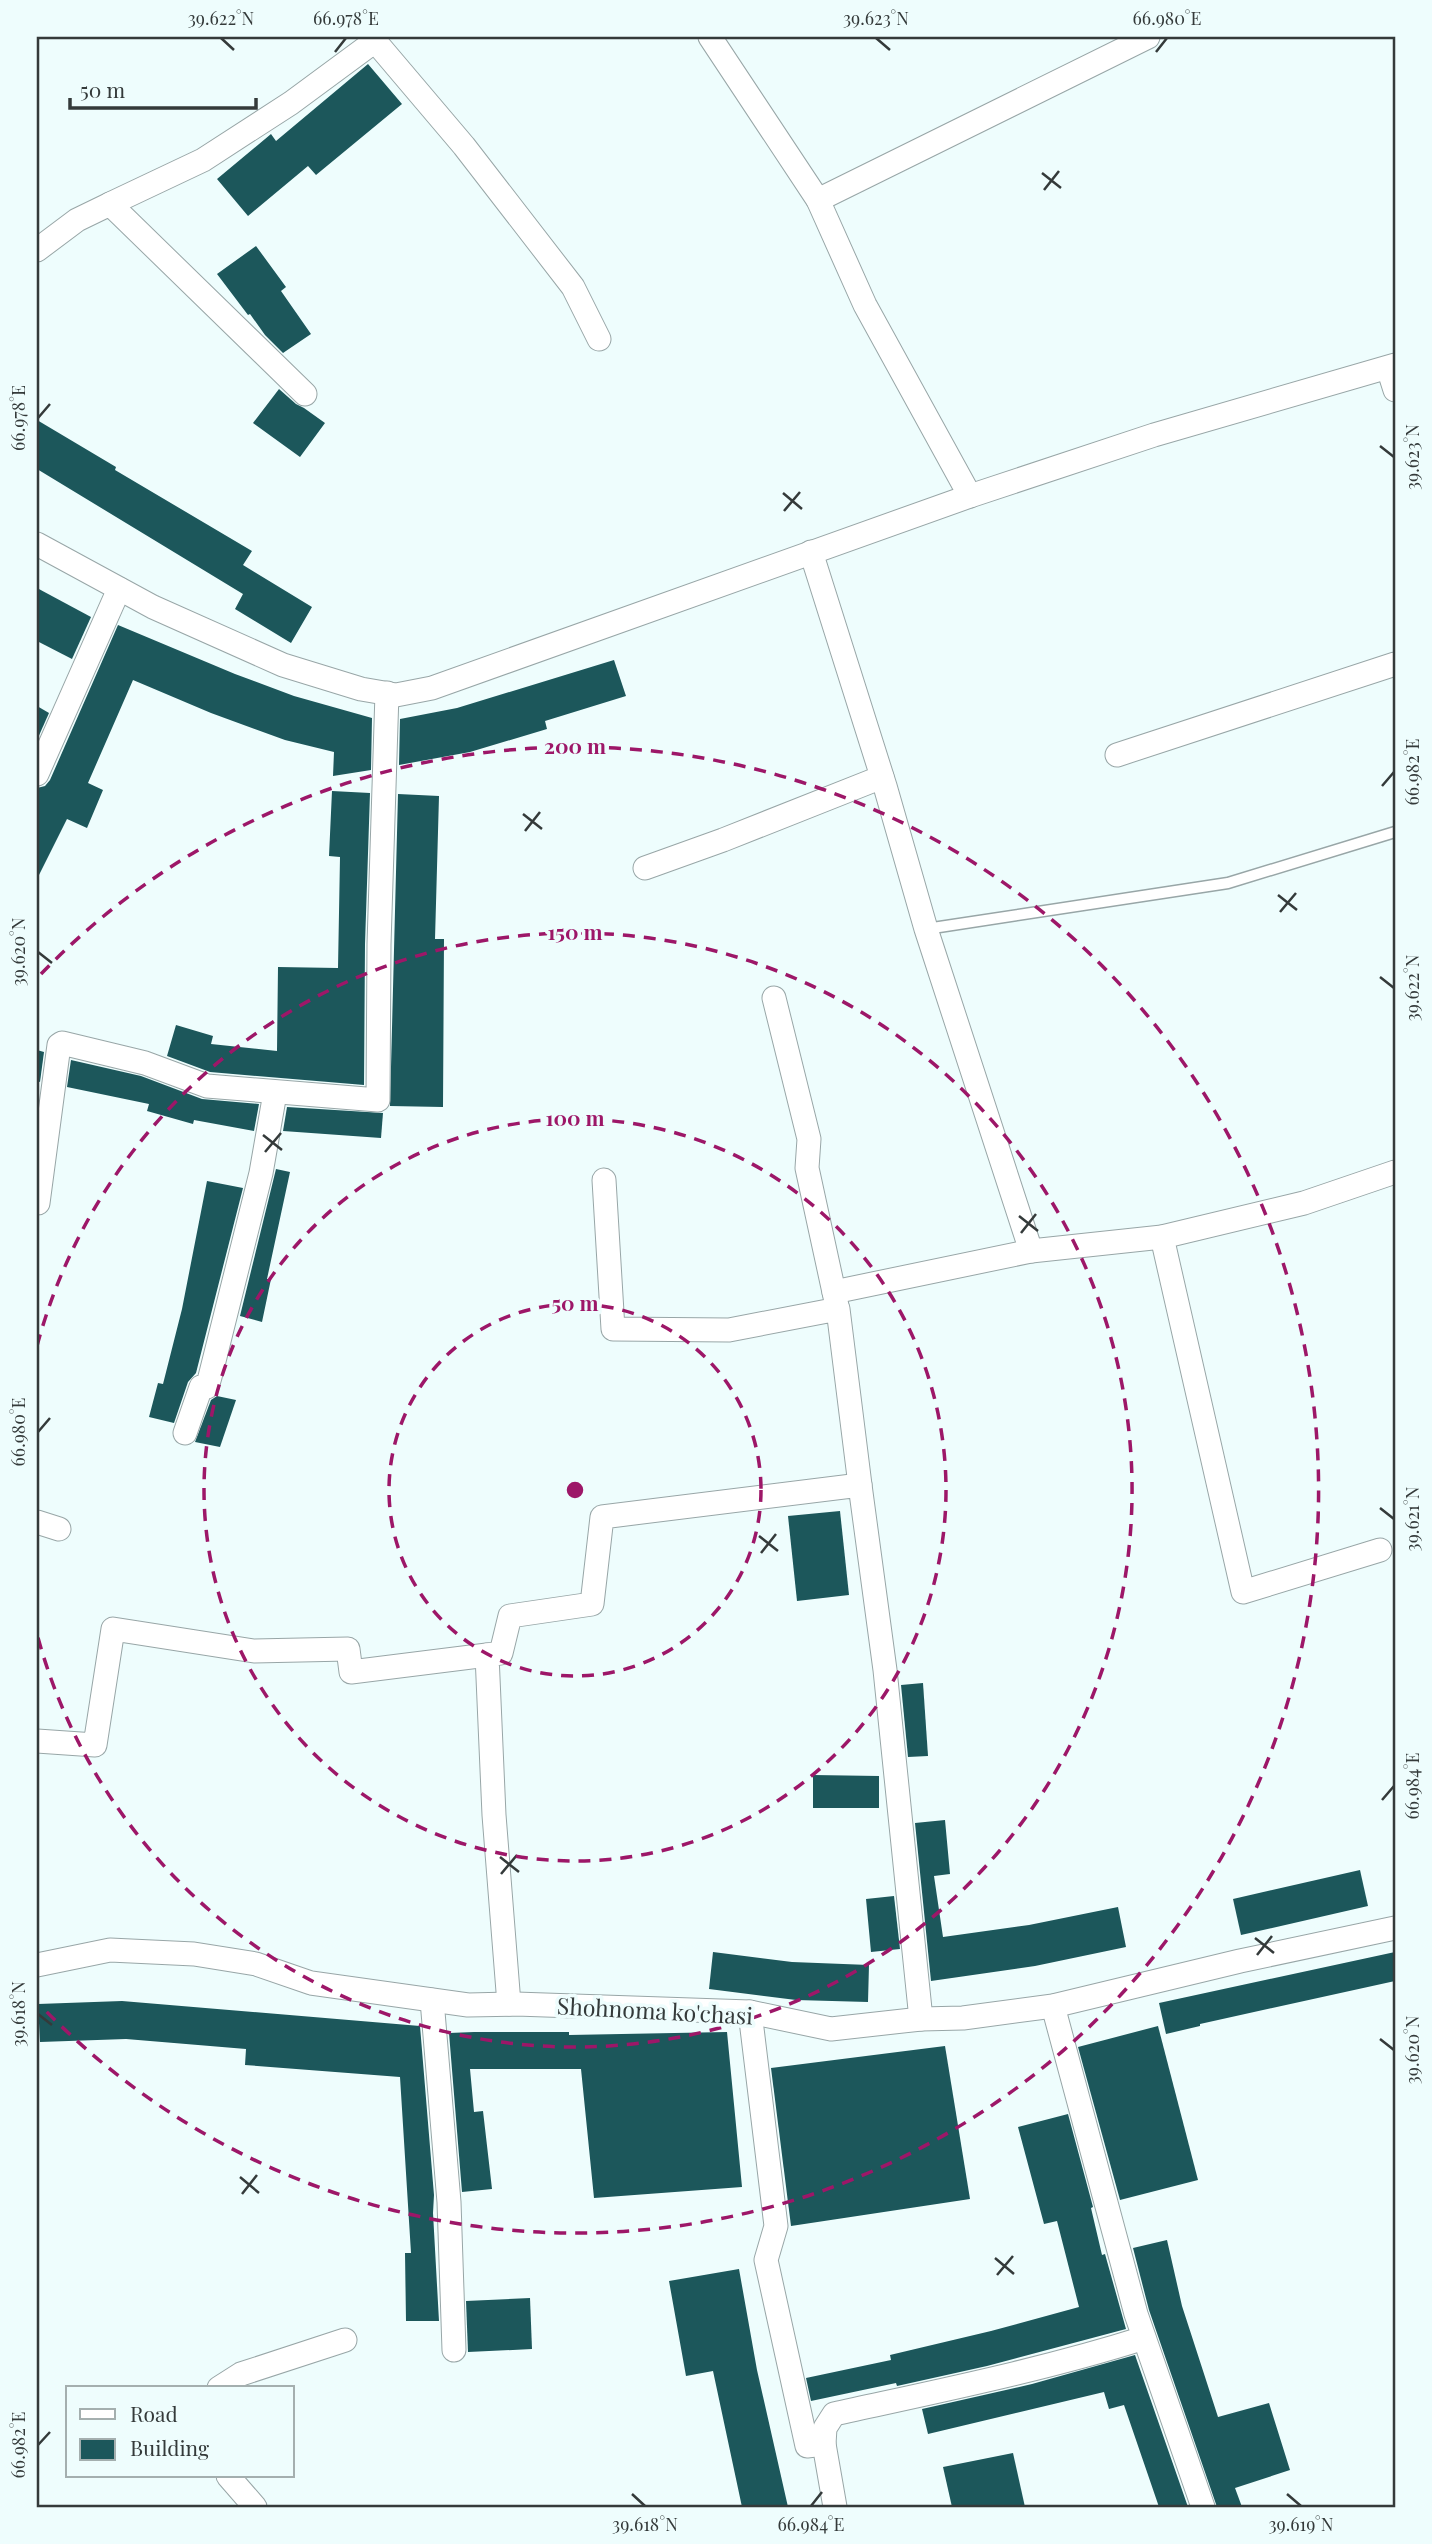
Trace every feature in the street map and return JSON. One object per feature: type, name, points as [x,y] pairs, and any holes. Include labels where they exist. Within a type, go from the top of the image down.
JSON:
[{"type":"street","points":[[710,37],[818,200],[865,305],[970,496]]},
{"type":"street","points":[[818,200],[1148,37]]},
{"type":"street","points":[[37,250],[77,220],[203,160],[291,103],[374,40],[464,146],[573,287],[599,339]]},
{"type":"street","points":[[110,204],[304,394]]},
{"type":"street","points":[[37,544],[153,607],[283,665],[361,690],[396,695],[432,688],[970,496],[1154,435],[1393,374]]},
{"type":"street","points":[[811,552],[882,777],[926,929],[1031,1251]]},
{"type":"street","points":[[37,774],[119,589]]},
{"type":"street","points":[[1117,755],[1395,664]]},
{"type":"street","points":[[38,1203],[47,1122],[59,1045],[62,1043],[145,1063],[207,1086],[378,1100],[379,944],[387,693]]},
{"type":"street","points":[[645,868],[882,777]]},
{"type":"street","points":[[774,999],[808,1139],[807,1168],[836,1301],[885,1670],[920,2019]]},
{"type":"street","points":[[185,1433],[201,1387],[207,1387],[213,1366],[261,1173],[275,1093]]},
{"type":"street","points":[[604,1180],[613,1329],[729,1330],[1031,1251],[1162,1237],[1304,1203],[1395,1172]]},
{"type":"street","points":[[1162,1237],[1243,1592],[1380,1550]]},
{"type":"street","points":[[37,1741],[95,1745],[113,1629],[254,1651],[348,1649],[351,1672],[502,1653],[510,1616],[592,1604],[603,1517],[860,1485]]},
{"type":"street","points":[[37,1522],[59,1529]]},
{"type":"street","points":[[487,1655],[494,1815],[509,2004]]},
{"type":"street","name":"Shohnoma ko'chasi","points":[[37,1965],[110,1950],[194,1954],[256,1964],[311,1983],[468,2005],[750,2012],[831,2029],[920,2019],[963,2018],[1053,2006],[1240,1961],[1395,1928]]},
{"type":"street","points":[[432,2000],[449,2202],[454,2350]]},
{"type":"street","points":[[1053,2006],[1144,2338],[1203,2507]]},
{"type":"street","points":[[750,2012],[776,2226],[766,2260],[807,2446],[824,2444]]},
{"type":"street","points":[[835,2507],[824,2444],[825,2428],[834,2414],[1004,2377],[1144,2338]]},
{"type":"street","points":[[222,2386],[241,2374],[345,2340]]},
{"type":"street","points":[[230,2478],[255,2507]]},
{"type":"lane","points":[[926,929],[1228,883],[1395,832]]},
{"type":"building","points":[[368,64],[402,104],[316,175],[308,166],[248,216],[217,179],[271,134],[276,141]]},
{"type":"building","points":[[256,246],[286,287],[281,291],[311,334],[283,353],[265,335],[250,314],[248,315],[217,274]]},
{"type":"building","points":[[279,389],[325,423],[300,457],[253,423]]},
{"type":"building","points":[[37,420],[116,467],[115,470],[252,551],[243,565],[312,607],[291,643],[235,609],[243,594],[37,469]]},
{"type":"building","points":[[37,588],[91,617],[72,659],[37,641]]},
{"type":"building","points":[[118,625],[294,696],[372,718],[371,770],[333,776],[334,752],[285,740],[133,680],[88,783],[103,790],[87,828],[67,819],[37,879],[37,788],[45,786],[50,780]]},
{"type":"building","points":[[614,660],[626,696],[545,721],[547,729],[470,752],[399,765],[400,719],[457,708]]},
{"type":"building","points":[[37,706],[49,713],[37,740]]},
{"type":"building","points":[[332,791],[370,793],[364,1085],[210,1072],[167,1056],[176,1025],[213,1036],[211,1044],[277,1051],[278,967],[338,968],[340,857],[329,856]]},
{"type":"building","points":[[398,794],[439,796],[435,939],[444,939],[443,1107],[390,1106]]},
{"type":"building","points":[[37,1050],[44,1052],[40,1082],[37,1081]]},
{"type":"building","points":[[71,1060],[141,1076],[202,1099],[259,1104],[254,1131],[194,1120],[193,1124],[147,1111],[149,1104],[67,1087]]},
{"type":"building","points":[[287,1107],[383,1113],[381,1138],[283,1131]]},
{"type":"building","points":[[276,1169],[290,1172],[267,1279],[271,1279],[262,1322],[240,1316]]},
{"type":"building","points":[[207,1181],[243,1188],[196,1373],[188,1382],[174,1423],[149,1417],[158,1383],[163,1384],[182,1309]]},
{"type":"building","points":[[217,1396],[236,1400],[220,1447],[195,1442],[211,1400]]},
{"type":"building","points":[[840,1511],[849,1595],[797,1601],[788,1516]]},
{"type":"building","points":[[923,1683],[928,1756],[908,1757],[901,1685]]},
{"type":"building","points":[[813,1775],[879,1776],[879,1808],[813,1808]]},
{"type":"building","points":[[945,1820],[950,1874],[934,1876],[943,1937],[1029,1925],[1118,1907],[1126,1947],[1035,1966],[931,1981],[915,1823]]},
{"type":"building","points":[[1360,1870],[1368,1906],[1241,1935],[1233,1899]]},
{"type":"building","points":[[894,1896],[900,1949],[871,1952],[866,1899]]},
{"type":"building","points":[[713,1952],[792,1962],[869,1965],[868,2002],[796,2000],[709,1989]]},
{"type":"building","points":[[1395,1952],[1395,1981],[1166,2034],[1159,2003]]},
{"type":"building","points":[[122,2001],[420,2026],[434,2195],[439,2321],[406,2321],[405,2253],[411,2253],[400,2077],[245,2065],[246,2049],[126,2039],[40,2042],[38,2004]]},
{"type":"building","points":[[1158,2026],[1198,2180],[1120,2200],[1078,2047]]},
{"type":"building","points":[[569,2032],[569,2035],[727,2032],[742,2187],[594,2198],[581,2069],[470,2069],[474,2112],[483,2111],[492,2189],[462,2192],[449,2033]]},
{"type":"building","points":[[945,2046],[970,2199],[791,2226],[771,2068]]},
{"type":"building","points":[[1068,2114],[1093,2207],[1091,2208],[1102,2255],[1105,2254],[1126,2329],[987,2366],[811,2401],[806,2378],[891,2360],[890,2355],[1079,2307],[1057,2221],[1044,2224],[1018,2127]]},
{"type":"building","points":[[1167,2240],[1182,2306],[1218,2417],[1269,2403],[1290,2470],[1235,2488],[1242,2507],[1217,2507],[1149,2310],[1133,2248]]},
{"type":"building","points":[[739,2269],[757,2370],[788,2507],[742,2507],[713,2371],[686,2376],[669,2281]]},
{"type":"building","points":[[530,2298],[532,2349],[468,2352],[466,2301]]},
{"type":"building","points":[[1135,2355],[1188,2507],[1159,2507],[1124,2405],[1109,2409],[1104,2392],[928,2434],[922,2409],[1032,2384]]},
{"type":"building","points":[[1013,2453],[1025,2507],[952,2507],[943,2467]]}]
